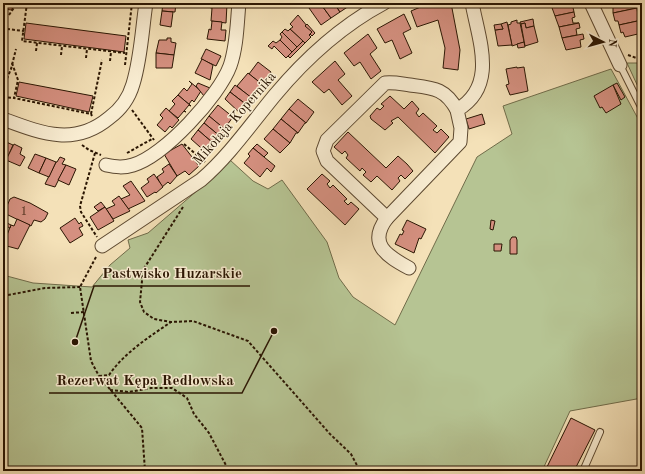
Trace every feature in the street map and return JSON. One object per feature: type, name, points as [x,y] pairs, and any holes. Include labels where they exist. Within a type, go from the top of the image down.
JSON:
[{"type":"street","points":[[3,119],[52,135],[76,134],[98,126],[118,111],[133,86],[138,65],[146,3]]},
{"type":"street","points":[[104,160],[119,168],[135,164],[148,157],[176,136],[206,103],[229,68],[235,50],[239,3]]},
{"type":"street","name":"Mikołaja Kopernika","points":[[99,242],[201,180],[213,169],[279,90],[316,51],[345,26],[384,3]]},
{"type":"street","points":[[457,110],[474,97],[483,73],[472,3]]},
{"type":"street","points":[[591,3],[620,65]]},
{"type":"street","points":[[387,218],[327,161],[323,151],[327,140],[380,86],[385,83],[397,83],[436,89],[451,100],[457,110],[461,135],[457,146],[387,218],[381,228],[380,236],[383,252],[388,257],[409,268]]},
{"type":"lane","points":[[620,65],[640,101],[642,109]]},
{"type":"lane","points":[[583,471],[600,432]]},
{"type":"path","points":[[9,15],[17,3]]},
{"type":"path","points":[[27,3],[22,41],[125,54]]},
{"type":"path","points":[[126,68],[124,63],[132,3]]},
{"type":"path","points":[[3,27],[24,31]]},
{"type":"path","points":[[36,51],[37,43]]},
{"type":"path","points":[[60,54],[62,46]]},
{"type":"path","points":[[3,88],[16,49]]},
{"type":"path","points":[[86,58],[87,49]]},
{"type":"path","points":[[110,61],[111,52]]},
{"type":"path","points":[[98,126],[91,114],[102,60]]},
{"type":"path","points":[[12,63],[18,80],[14,98]]},
{"type":"path","points":[[3,97],[91,114]]},
{"type":"path","points":[[124,102],[131,108],[152,139],[156,141]]},
{"type":"path","points":[[122,157],[152,139]]},
{"type":"path","points":[[180,140],[209,166]]},
{"type":"path","points":[[81,144],[104,160]]},
{"type":"path","points":[[95,153],[80,206],[81,212],[99,242],[80,287],[91,361],[99,376],[142,428],[145,471]]},
{"type":"path","points":[[184,205],[142,270],[140,302],[144,312],[154,319],[171,322],[193,322],[248,341],[330,434],[351,454],[360,471]]},
{"type":"path","points":[[3,296],[45,288],[80,287]]},
{"type":"path","points":[[70,312],[84,312]]},
{"type":"path","points":[[99,376],[109,375],[116,365],[144,340],[171,322]]},
{"type":"path","points":[[110,390],[129,392],[151,388],[172,388],[187,398],[194,414],[209,433],[229,471]]},
{"type":"green space","points":[[627,63],[642,63],[642,90],[639,89]]},
{"type":"green space","points":[[611,69],[642,126],[642,398],[570,411],[542,471],[3,471],[3,275],[33,283],[92,287],[110,265],[130,248],[128,240],[148,233],[213,177],[230,160],[253,181],[268,189],[282,180],[327,242],[339,278],[353,297],[395,325],[477,157],[512,134],[503,106]]},
{"type":"building","points":[[3,3],[13,3],[12,10],[3,9]]},
{"type":"building","points":[[163,3],[176,3],[175,12],[162,11]]},
{"type":"building","points":[[176,3],[192,3],[192,5]]},
{"type":"building","points":[[207,3],[227,4],[226,23],[211,21],[212,8],[207,7]]},
{"type":"building","points":[[315,3],[317,6],[320,3],[331,18],[321,25],[309,8]]},
{"type":"building","points":[[320,3],[334,3],[340,12],[331,18]]},
{"type":"building","points":[[334,3],[347,3],[349,6],[340,12]]},
{"type":"building","points":[[430,3],[451,3],[460,50],[458,70],[443,68],[445,48],[438,20],[417,27],[411,11]]},
{"type":"building","points":[[559,3],[572,3],[574,12],[555,16],[551,5]]},
{"type":"building","points":[[611,3],[634,3],[635,8],[637,8],[613,13],[613,4]]},
{"type":"building","points":[[637,8],[638,16],[642,20],[619,25],[618,21],[615,21],[613,13]]},
{"type":"building","points":[[162,11],[173,12],[171,27],[160,25]]},
{"type":"building","points":[[574,12],[575,17],[572,18],[573,23],[579,23],[559,27],[555,16]]},
{"type":"building","points":[[404,14],[411,29],[403,33],[412,53],[400,59],[392,40],[385,43],[377,29]]},
{"type":"building","points":[[298,15],[312,32],[309,35],[311,37],[305,43],[290,29],[293,27],[290,24]]},
{"type":"building","points":[[533,19],[534,26],[526,28],[525,23],[521,24],[520,22]]},
{"type":"building","points":[[517,20],[517,23],[520,23],[525,46],[524,42],[512,46],[508,25]]},
{"type":"building","points":[[642,20],[642,33],[625,37],[623,32],[621,33],[619,25]]},
{"type":"building","points":[[212,21],[222,22],[221,30],[226,30],[225,41],[207,39],[209,29],[211,30]]},
{"type":"building","points":[[507,22],[512,45],[498,46],[495,30],[503,29],[501,24]]},
{"type":"building","points":[[26,23],[126,36],[124,52],[24,39]]},
{"type":"building","points":[[525,23],[526,28],[534,26],[538,42],[525,46],[521,24]]},
{"type":"building","points":[[579,23],[580,28],[576,29],[577,35],[562,38],[559,27]]},
{"type":"building","points":[[307,24],[315,33],[312,36],[310,34],[312,32],[305,26]]},
{"type":"building","points":[[501,24],[503,29],[495,30],[494,25]]},
{"type":"building","points":[[285,29],[288,31],[290,29],[303,41],[297,47],[282,32]]},
{"type":"building","points":[[282,32],[297,47],[292,52],[280,40],[282,37],[280,34]]},
{"type":"building","points":[[368,34],[377,48],[370,54],[381,71],[371,79],[360,62],[354,66],[344,53]]},
{"type":"building","points":[[583,34],[584,39],[580,40],[581,47],[566,50],[562,38]]},
{"type":"building","points":[[167,38],[171,38],[171,42],[176,43],[174,55],[156,53],[159,40],[167,40]]},
{"type":"building","points":[[280,40],[292,52],[286,58],[274,46],[272,49],[268,46],[273,41],[276,43]]},
{"type":"building","points":[[303,41],[305,43],[290,58],[288,56]]},
{"type":"building","points":[[524,42],[525,47],[518,48],[517,44]]},
{"type":"building","points":[[206,49],[221,56],[216,66],[201,59]]},
{"type":"building","points":[[156,53],[174,55],[172,68],[156,68]]},
{"type":"building","points":[[202,59],[213,65],[210,80],[195,73]]},
{"type":"building","points":[[335,61],[345,74],[338,80],[352,96],[342,105],[329,89],[324,93],[312,82]]},
{"type":"building","points":[[258,62],[271,72],[263,85],[249,74]]},
{"type":"building","points":[[524,67],[528,91],[510,95],[506,85],[509,84],[506,69]]},
{"type":"building","points":[[248,73],[263,85],[250,97],[237,86]]},
{"type":"building","points":[[189,81],[201,91],[194,102],[192,100],[189,104],[191,106],[178,95],[184,88],[187,91],[192,84]]},
{"type":"building","points":[[19,82],[93,96],[89,112],[16,96]]},
{"type":"building","points":[[198,83],[210,88],[204,96],[196,86]]},
{"type":"building","points":[[617,83],[625,97],[621,100],[613,85]]},
{"type":"building","points":[[235,85],[252,98],[247,105],[230,92]]},
{"type":"building","points":[[613,85],[621,104],[606,113],[602,107],[600,108],[594,96]]},
{"type":"building","points":[[230,92],[248,106],[241,114],[225,99]]},
{"type":"building","points":[[178,95],[191,106],[189,105],[178,118],[169,111],[175,104],[172,101]]},
{"type":"building","points":[[390,96],[404,109],[412,101],[419,109],[416,113],[419,117],[423,113],[437,126],[433,130],[437,133],[441,129],[449,137],[435,153],[398,117],[391,121],[393,123],[385,130],[371,119],[370,116],[377,108],[380,110],[384,106],[381,104]]},
{"type":"building","points":[[298,99],[314,112],[306,123],[289,109]]},
{"type":"building","points":[[218,105],[233,117],[224,129],[209,116]]},
{"type":"building","points":[[166,108],[179,120],[172,128],[170,126],[165,132],[157,125],[163,118],[160,115]]},
{"type":"building","points":[[289,109],[306,123],[298,133],[281,119]]},
{"type":"building","points":[[482,114],[485,124],[469,129],[466,119]]},
{"type":"building","points":[[209,116],[226,130],[221,137],[204,123]]},
{"type":"building","points":[[281,119],[298,133],[296,133],[290,143],[273,129]]},
{"type":"building","points":[[204,123],[221,137],[217,142],[215,141],[213,143],[198,130]]},
{"type":"building","points":[[273,129],[290,143],[280,153],[264,139]]},
{"type":"building","points":[[198,130],[213,143],[210,146],[214,150],[209,155],[191,139]]},
{"type":"building","points":[[348,132],[386,168],[398,156],[413,171],[405,179],[401,175],[398,178],[400,181],[392,190],[377,176],[371,182],[363,175],[366,172],[362,168],[360,171],[346,158],[348,155],[345,151],[342,154],[334,147]]},
{"type":"building","points":[[4,141],[13,145],[6,161],[3,160]]},
{"type":"building","points":[[14,144],[22,148],[20,154],[25,157],[20,166],[6,160]]},
{"type":"building","points":[[182,144],[199,166],[189,175],[185,171],[177,176],[164,154]]},
{"type":"building","points":[[257,144],[268,153],[264,157],[253,148]]},
{"type":"building","points":[[253,148],[275,166],[271,172],[267,168],[260,177],[244,163],[250,156],[248,154]]},
{"type":"building","points":[[35,154],[46,158],[39,173],[28,168]]},
{"type":"building","points":[[60,157],[65,159],[62,164],[66,165],[55,187],[45,184],[56,162]]},
{"type":"building","points":[[46,158],[56,162],[49,177],[39,173]]},
{"type":"building","points":[[169,164],[177,176],[170,184],[168,182],[162,187],[157,177],[164,172],[162,169]]},
{"type":"building","points":[[66,165],[76,169],[69,185],[58,180]]},
{"type":"building","points":[[154,174],[163,187],[156,193],[155,192],[147,197],[141,188],[149,182],[147,179]]},
{"type":"building","points":[[322,174],[330,181],[327,184],[330,188],[333,185],[347,199],[344,201],[348,205],[351,202],[359,209],[345,225],[307,189]]},
{"type":"building","points":[[131,181],[145,201],[128,209],[121,199],[130,195],[123,186]]},
{"type":"building","points":[[119,196],[130,211],[113,219],[106,209],[115,205],[112,201]]},
{"type":"building","points":[[14,197],[30,203],[48,213],[45,219],[41,222],[34,220],[31,226],[4,213],[10,199]]},
{"type":"building","points":[[101,202],[105,207],[98,211],[94,207]]},
{"type":"building","points":[[105,207],[114,221],[98,230],[90,217]]},
{"type":"building","points":[[75,218],[79,224],[81,222],[83,226],[79,228],[83,235],[70,243],[60,228]]},
{"type":"building","points":[[17,219],[30,225],[18,249],[3,245],[11,225],[14,226]]},
{"type":"building","points":[[407,220],[426,229],[421,239],[419,238],[414,253],[395,244],[400,234],[402,235],[404,231],[402,230]]},
{"type":"building","points":[[491,220],[495,221],[493,230],[490,229]]},
{"type":"building","points":[[7,223],[11,225],[10,228],[6,226]]},
{"type":"building","points":[[512,237],[516,237],[517,240],[517,254],[510,254],[510,240]]},
{"type":"building","points":[[494,244],[502,244],[501,251],[494,251]]},
{"type":"building","points":[[571,418],[595,430],[574,471],[545,471]]},
{"type":"place","name":"Rezerwat Kępa Redłowska","points":[[274,331]]},
{"type":"place","name":"Pastwisko Huzarskie","points":[[75,342]]}]
